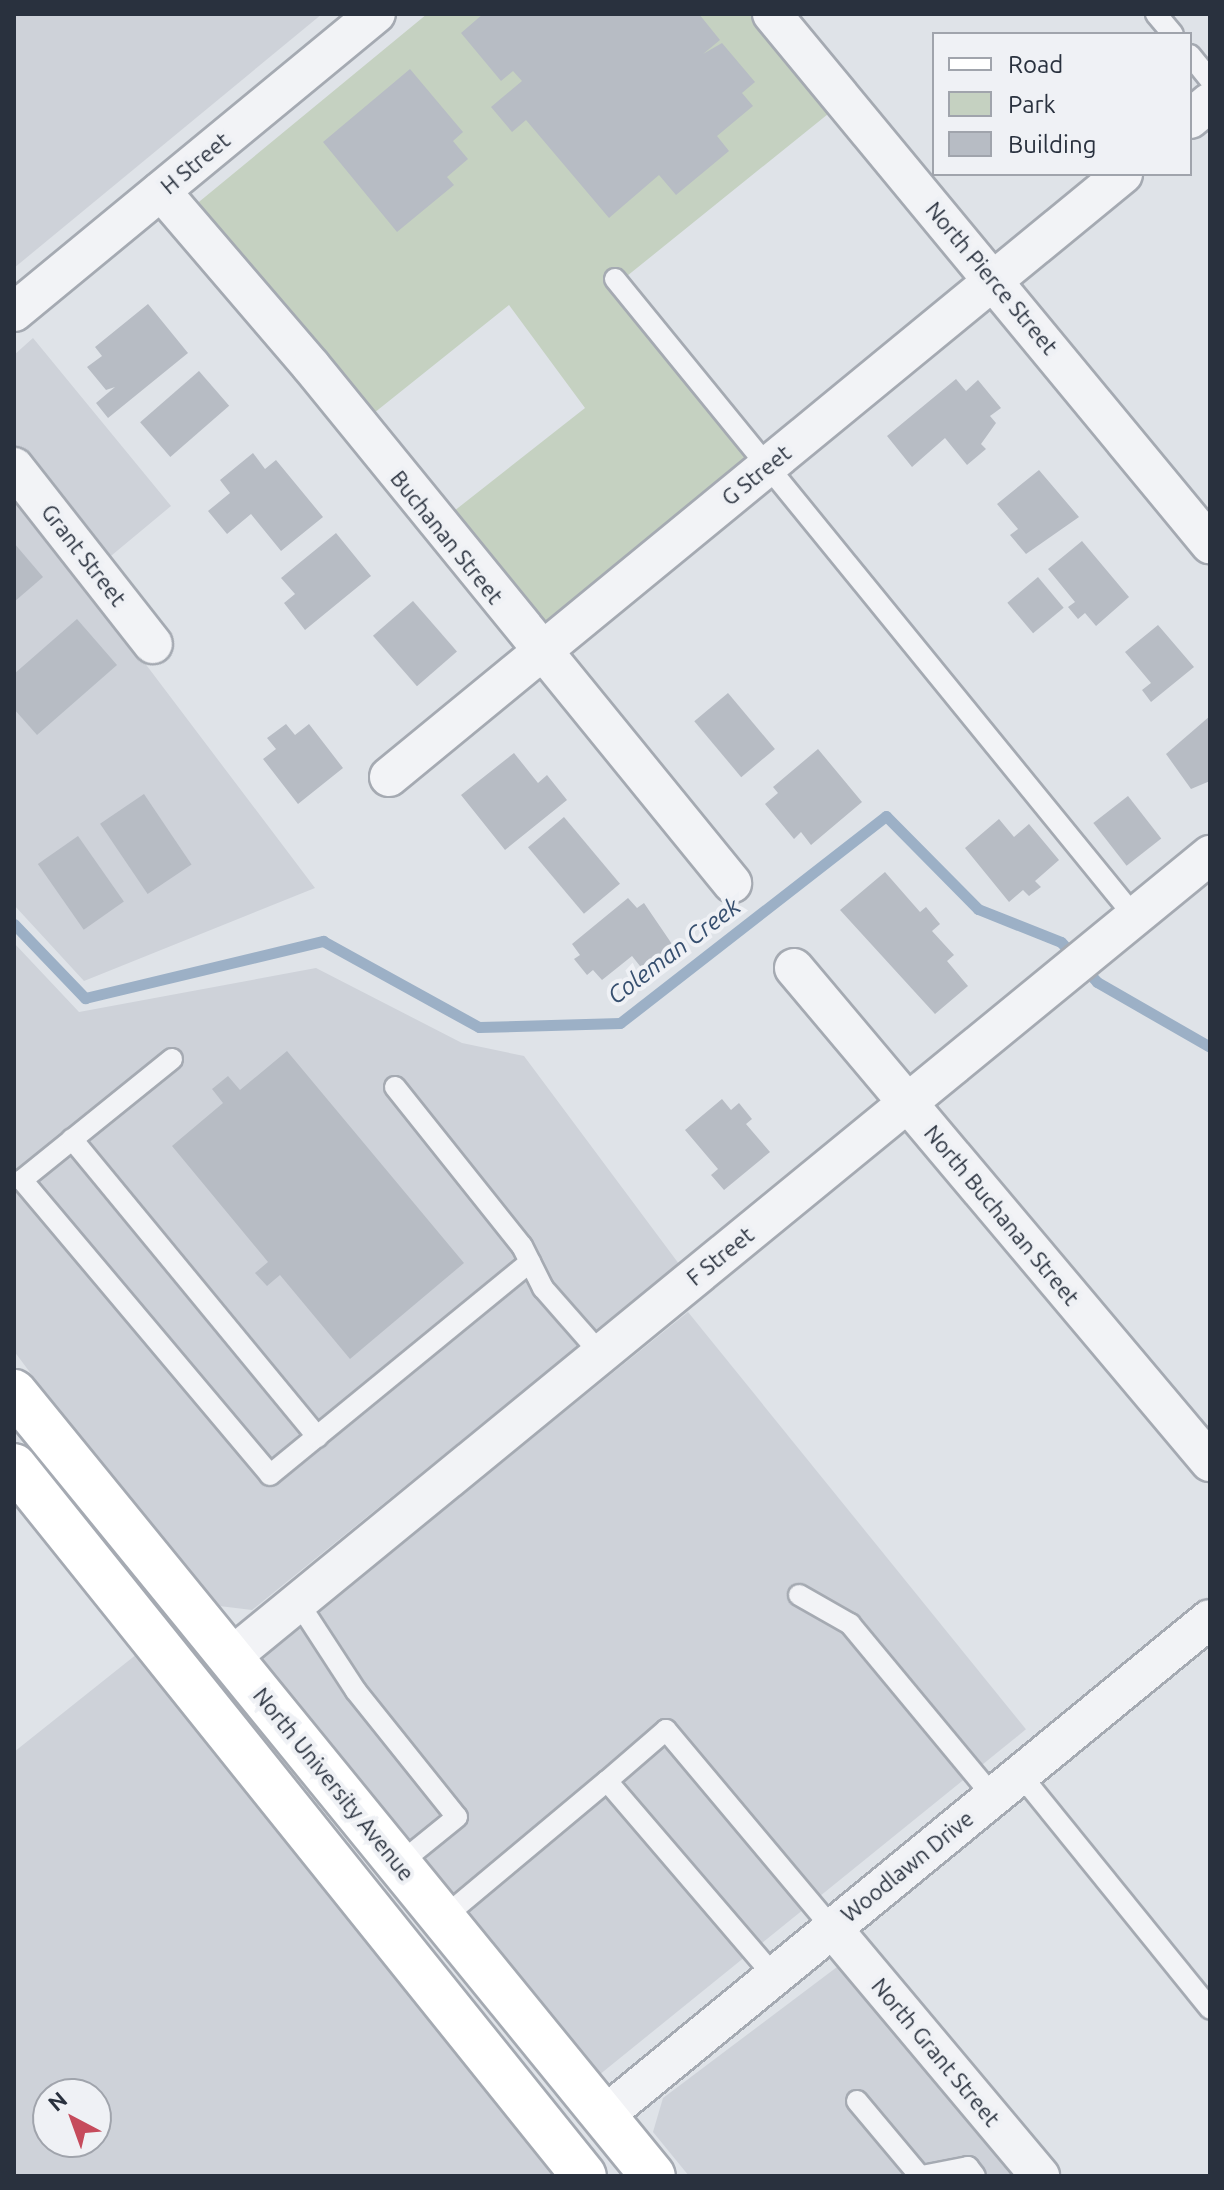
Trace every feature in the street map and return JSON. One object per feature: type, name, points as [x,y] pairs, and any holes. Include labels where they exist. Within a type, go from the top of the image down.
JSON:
[{"type":"main road","name":"North University Avenue","points":[[14,1392],[653,2176]]},
{"type":"main road","points":[[23,1486],[584,2176]]},
{"type":"street","name":"H Street","points":[[14,312],[376,14]]},
{"type":"street","name":"North Pierce Street","points":[[772,14],[1210,544]]},
{"type":"street","points":[[1192,117],[1210,102]]},
{"type":"street","name":"G Street","points":[[389,777],[1121,176]]},
{"type":"street","name":"Buchanan Street","points":[[161,191],[311,366],[540,653],[732,883]]},
{"type":"street","name":"Grant Street","points":[[14,467],[153,644]]},
{"type":"street","name":"F Street","points":[[231,1657],[1210,855]]},
{"type":"street","name":"North Buchanan Street","points":[[794,968],[1210,1462]]},
{"type":"street","name":"Woodlawn Drive","points":[[605,2115],[1210,1619]]},
{"type":"street","name":"North Grant Street","points":[[832,1928],[1040,2176]]},
{"type":"lane","points":[[1156,14],[1171,32]]},
{"type":"lane","points":[[1192,58],[1210,80]]},
{"type":"lane","points":[[615,279],[1135,917]]},
{"type":"lane","points":[[172,1059],[18,1183],[270,1475],[530,1262]]},
{"type":"lane","points":[[395,1087],[530,1262],[543,1288],[601,1354]]},
{"type":"lane","points":[[72,1139],[318,1437]]},
{"type":"lane","points":[[799,1595],[850,1624],[1007,1785],[1210,2009]]},
{"type":"lane","points":[[298,1602],[356,1691],[457,1817],[399,1864]]},
{"type":"lane","points":[[443,1918],[666,1730],[832,1928]]},
{"type":"lane","points":[[607,1781],[774,1976]]},
{"type":"lane","points":[[857,2101],[921,2176],[968,2167],[975,2176]]},
{"type":"shaded area","points":[[14,14],[322,14],[14,268]]},
{"type":"shaded area","points":[[33,338],[171,506],[82,580],[315,888],[84,981],[14,905],[14,355]]},
{"type":"shaded area","points":[[14,943],[79,1012],[316,968],[462,1043],[524,1056],[679,1264],[252,1610],[203,1604],[14,1351]]},
{"type":"shaded area","points":[[688,1312],[1026,1729],[594,2079],[256,1662]]},
{"type":"shaded area","points":[[152,1642],[590,2176],[14,2176],[14,1752]]},
{"type":"shaded area","points":[[845,1961],[1027,2176],[689,2176],[653,2132],[663,2098]]},
{"type":"green space","points":[[427,14],[754,14],[833,110],[627,276],[765,447],[541,633],[449,515],[585,408],[509,305],[369,417],[194,206]]},
{"type":"building","points":[[483,14],[699,14],[720,40],[703,54],[722,43],[755,82],[742,93],[753,106],[717,136],[729,151],[676,195],[659,175],[609,218],[526,120],[512,132],[491,107],[522,81],[513,71],[501,81],[461,33]]},
{"type":"building","points":[[410,69],[463,132],[453,141],[468,159],[447,177],[454,185],[397,232],[323,142]]},
{"type":"building","points":[[148,304],[188,353],[108,418],[96,403],[115,387],[106,390],[87,367],[102,356],[95,347]]},
{"type":"building","points":[[199,371],[229,406],[170,457],[140,422]]},
{"type":"building","points":[[956,379],[966,391],[978,380],[1001,408],[990,416],[996,423],[981,444],[986,449],[967,465],[945,438],[912,467],[887,436]]},
{"type":"building","points":[[253,453],[265,469],[276,460],[323,517],[281,551],[251,514],[227,534],[208,511],[230,493],[220,480]]},
{"type":"building","points":[[1039,470],[1079,517],[1026,554],[1010,535],[1018,529],[997,504]]},
{"type":"building","points":[[336,533],[371,576],[305,630],[284,603],[295,594],[281,578]]},
{"type":"building","points":[[1082,541],[1129,597],[1096,626],[1085,613],[1078,619],[1068,607],[1075,602],[1048,569]]},
{"type":"building","points":[[14,543],[43,577],[14,602]]},
{"type":"building","points":[[1038,577],[1064,608],[1033,633],[1007,603]]},
{"type":"building","points":[[413,601],[457,652],[417,686],[373,636]]},
{"type":"building","points":[[77,619],[117,665],[37,735],[14,709],[14,674]]},
{"type":"building","points":[[1158,625],[1194,667],[1151,702],[1142,690],[1151,683],[1125,652]]},
{"type":"building","points":[[728,693],[775,749],[741,777],[694,721]]},
{"type":"building","points":[[1210,716],[1210,781],[1191,789],[1166,754]]},
{"type":"building","points":[[286,724],[295,735],[309,724],[343,768],[298,804],[263,759],[276,749],[267,738]]},
{"type":"building","points":[[818,749],[862,802],[811,845],[801,832],[794,839],[765,804],[778,793],[773,787]]},
{"type":"building","points":[[514,753],[538,783],[547,775],[567,800],[505,850],[461,795]]},
{"type":"building","points":[[144,794],[192,864],[148,894],[100,824]]},
{"type":"building","points":[[1128,796],[1161,839],[1127,866],[1093,823]]},
{"type":"building","points":[[564,817],[620,884],[584,914],[528,847]]},
{"type":"building","points":[[999,819],[1014,837],[1029,824],[1059,860],[1035,881],[1041,887],[1029,896],[1023,890],[1009,902],[965,848]]},
{"type":"building","points":[[78,836],[124,902],[84,930],[38,864]]},
{"type":"building","points":[[885,872],[920,912],[926,907],[940,924],[932,931],[954,955],[947,961],[968,986],[935,1014],[840,910]]},
{"type":"building","points":[[628,898],[637,908],[644,903],[674,947],[644,971],[632,956],[602,980],[593,970],[587,975],[574,959],[580,955],[572,944]]},
{"type":"building","points":[[287,1051],[464,1263],[350,1359],[280,1275],[267,1286],[255,1273],[268,1262],[172,1146],[223,1103],[212,1089],[228,1076],[240,1090]]},
{"type":"building","points":[[722,1099],[731,1110],[739,1103],[752,1119],[746,1124],[770,1152],[724,1190],[711,1175],[718,1169],[685,1130]]},
{"type":"waterway","name":"Coleman Creek","points":[[14,924],[85,998],[323,941],[479,1027],[620,1023],[886,816],[978,909],[1061,942],[1097,982],[1210,1047]]}]
